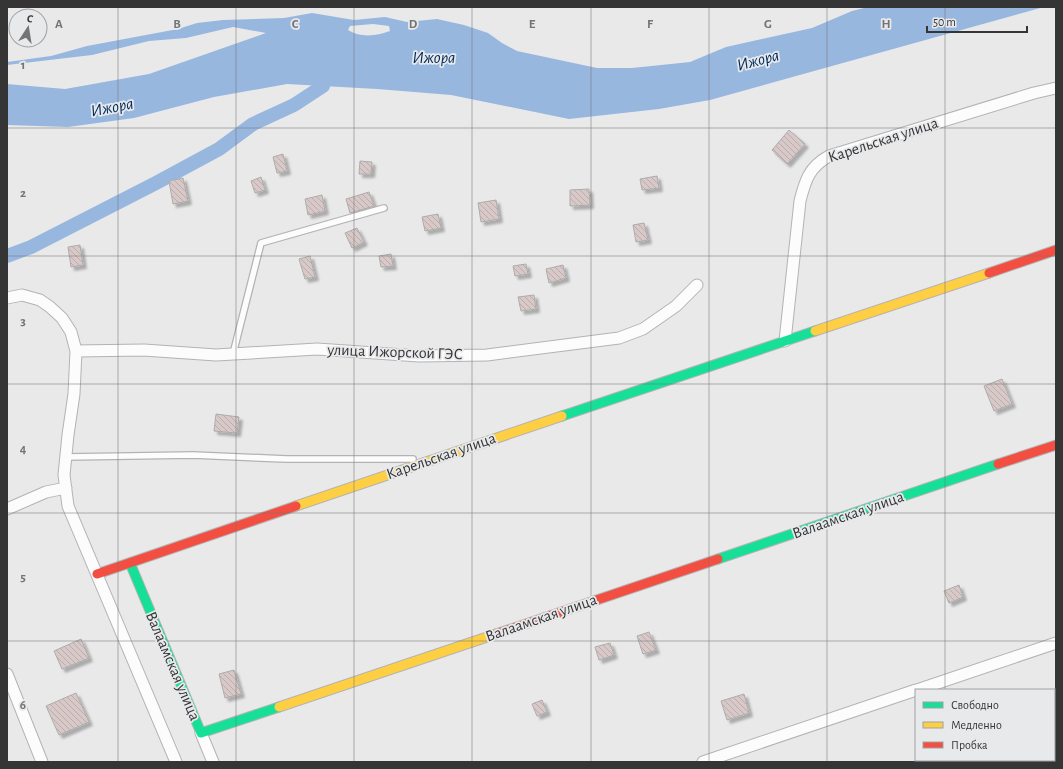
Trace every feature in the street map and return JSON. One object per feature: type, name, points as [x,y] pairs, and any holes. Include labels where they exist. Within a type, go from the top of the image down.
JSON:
[{"type":"street","name":"Карельская улица","points":[[786,341],[800,201],[805,182],[818,162],[829,156],[1034,93],[1056,88]]},
{"type":"street","name":"Карельская улица","points":[[97,574],[430,460],[1056,250]]},
{"type":"street","name":"улица Ижорской ГЭС","points":[[76,351],[144,350],[216,355],[317,349],[419,356],[487,355],[618,338],[643,329],[676,306],[697,285]]},
{"type":"street","points":[[7,298],[22,295],[40,300],[62,318],[70,332],[76,351],[74,394],[64,475],[68,506],[176,762]]},
{"type":"street","name":"Валаамская улица","points":[[130,563],[201,733],[1056,445]]},
{"type":"street","points":[[7,510],[46,492],[66,488]]},
{"type":"street","points":[[919,689],[1056,643]]},
{"type":"street","points":[[7,674],[42,762]]},
{"type":"street","points":[[703,762],[915,690]]},
{"type":"street","points":[[201,733],[213,762]]},
{"type":"lane","points":[[233,354],[261,243],[384,208]]},
{"type":"lane","points":[[66,457],[193,455],[286,459],[430,460]]},
{"type":"water","name":"Ижора","points":[[868,7],[1044,7],[710,100],[659,109],[569,119],[451,95],[287,84],[214,97],[134,118],[68,127],[7,125],[7,84],[65,89],[149,74],[266,33],[233,27],[186,38],[149,41],[92,55],[7,65],[7,62],[51,56],[87,46],[178,29],[197,23],[223,20],[284,18],[312,13],[354,20],[385,17],[407,22],[437,19],[464,25],[488,33],[517,51],[597,68],[632,68],[690,62],[726,47],[812,28],[852,11]],"holes":[[[373,24],[389,26],[390,31],[374,35],[363,35],[353,33],[348,30],[350,26]]]},
{"type":"building","points":[[789,130],[805,144],[787,164],[772,150]]},
{"type":"building","points":[[283,154],[287,171],[277,173],[273,157]]},
{"type":"building","points":[[360,161],[372,162],[371,174],[359,174]]},
{"type":"building","points":[[657,176],[659,188],[642,190],[640,179]]},
{"type":"building","points":[[261,177],[265,190],[255,193],[251,181]]},
{"type":"building","points":[[183,178],[188,201],[173,204],[169,181]]},
{"type":"building","points":[[589,189],[590,205],[570,206],[570,190]]},
{"type":"building","points":[[369,192],[374,206],[350,213],[346,199]]},
{"type":"building","points":[[322,195],[325,211],[308,215],[305,199]]},
{"type":"building","points":[[496,200],[499,219],[481,222],[478,203]]},
{"type":"building","points":[[438,214],[441,228],[425,231],[422,217]]},
{"type":"building","points":[[644,223],[648,240],[636,242],[633,225]]},
{"type":"building","points":[[357,228],[364,242],[352,248],[345,233]]},
{"type":"building","points":[[80,245],[83,265],[71,267],[68,247]]},
{"type":"building","points":[[391,254],[393,266],[381,267],[379,256]]},
{"type":"building","points":[[310,256],[315,277],[305,279],[299,259]]},
{"type":"building","points":[[526,264],[528,274],[515,276],[513,266]]},
{"type":"building","points":[[563,265],[566,278],[549,283],[546,269]]},
{"type":"building","points":[[534,295],[536,309],[521,311],[518,297]]},
{"type":"building","points":[[1002,379],[1012,404],[994,411],[984,386]]},
{"type":"building","points":[[216,414],[239,417],[237,433],[214,431]]},
{"type":"building","points":[[959,585],[963,597],[949,603],[944,591]]},
{"type":"building","points":[[649,632],[656,650],[643,654],[637,636]]},
{"type":"building","points":[[81,639],[89,658],[62,669],[54,651]]},
{"type":"building","points":[[610,643],[614,655],[599,660],[595,647]]},
{"type":"building","points":[[234,670],[241,694],[225,698],[219,674]]},
{"type":"building","points":[[76,693],[89,722],[59,735],[46,706]]},
{"type":"building","points":[[744,694],[749,713],[727,720],[721,701]]},
{"type":"building","points":[[542,700],[547,712],[537,716],[532,704]]},
{"type":"waterway","points":[[7,256],[31,247],[156,183],[219,149],[253,124],[294,105],[323,86]]},
{"type":"traffic: fast","points":[[562,416],[815,331]]},
{"type":"traffic: fast","points":[[718,559],[998,464]]},
{"type":"traffic: fast","points":[[130,563],[201,733],[279,707]]},
{"type":"traffic: slow","points":[[815,331],[989,273]]},
{"type":"traffic: slow","points":[[296,506],[562,416]]},
{"type":"traffic: slow","points":[[279,707],[496,634]]},
{"type":"traffic: jam","points":[[989,273],[1056,250]]},
{"type":"traffic: jam","points":[[998,464],[1056,445]]},
{"type":"traffic: jam","points":[[97,574],[296,506]]},
{"type":"traffic: jam","points":[[496,634],[718,559]]}]
